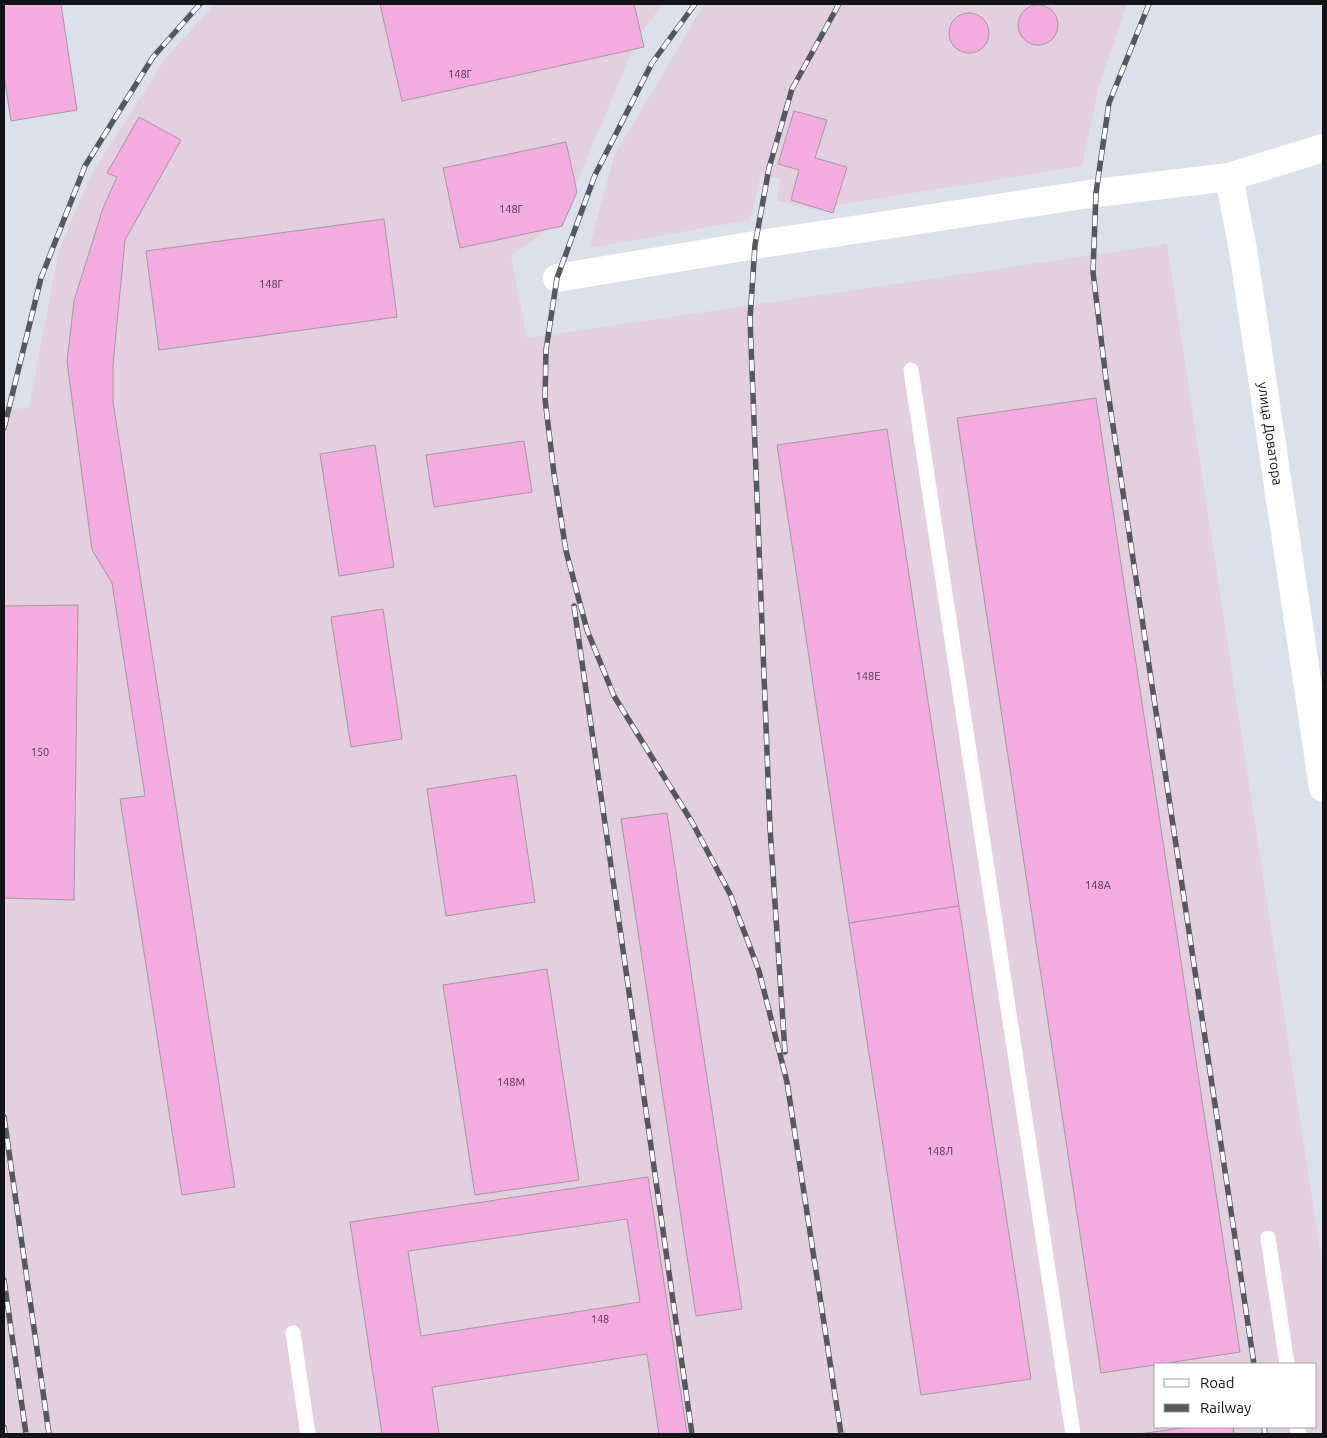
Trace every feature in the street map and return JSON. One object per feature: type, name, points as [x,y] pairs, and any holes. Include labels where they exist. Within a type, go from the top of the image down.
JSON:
[{"type":"street","points":[[557,278],[755,245],[1096,193],[1228,177],[1323,148]]},
{"type":"street","name":"улица Доватора","points":[[1228,177],[1243,250],[1323,788]]},
{"type":"lane","points":[[911,370],[1073,1434]]},
{"type":"lane","points":[[1268,1238],[1288,1363]]},
{"type":"lane","points":[[293,1333],[308,1434]]},
{"type":"shaded area","points":[[215,4],[663,4],[638,37],[561,220],[511,256],[527,338],[1167,244],[1323,1270],[1323,1434],[4,1434],[4,411],[29,407],[59,249],[91,175],[165,59]]},
{"type":"shaded area","points":[[704,4],[1127,4],[1099,86],[1082,166],[813,209],[777,201],[780,179],[761,175],[750,220],[589,248],[614,156]]},
{"type":"building","points":[[4,4],[61,4],[77,110],[11,121],[4,75]]},
{"type":"building","points":[[380,4],[634,4],[644,47],[402,101]]},
{"type":"building","points":[[1042,5],[1049,8],[1055,14],[1058,25],[1057,33],[1049,42],[1042,45],[1034,45],[1027,42],[1019,33],[1018,21],[1021,14],[1030,6]]},
{"type":"building","points":[[965,13],[973,13],[980,16],[986,22],[989,33],[986,44],[980,50],[973,53],[965,53],[958,50],[952,44],[949,37],[949,29],[952,22],[958,16]]},
{"type":"building","points":[[794,111],[827,120],[815,158],[847,167],[833,213],[791,200],[799,170],[778,164]]},
{"type":"building","points":[[139,117],[181,140],[125,240],[113,365],[113,402],[235,1187],[182,1195],[120,799],[145,796],[112,583],[92,550],[67,362],[74,301],[103,208],[117,177],[107,173]]},
{"type":"building","points":[[566,142],[577,192],[562,226],[460,248],[443,168]]},
{"type":"building","points":[[384,219],[397,317],[159,350],[146,251]]},
{"type":"building","points":[[1096,398],[1240,1352],[1167,1363],[1154,1363],[1154,1365],[1101,1373],[957,418]]},
{"type":"building","points":[[887,429],[959,906],[849,923],[777,445]]},
{"type":"building","points":[[524,441],[532,492],[434,507],[426,455]]},
{"type":"building","points":[[375,445],[394,567],[339,576],[320,454]]},
{"type":"building","points":[[78,605],[74,900],[4,898],[4,606]]},
{"type":"building","points":[[383,609],[402,739],[351,747],[331,617]]},
{"type":"building","points":[[516,775],[535,902],[446,916],[427,789]]},
{"type":"building","points":[[667,813],[742,1309],[696,1316],[621,819]]},
{"type":"building","points":[[959,906],[1031,1379],[921,1395],[849,923]]},
{"type":"building","points":[[547,969],[579,1180],[475,1195],[443,985]]},
{"type":"building","points":[[648,1177],[687,1434],[659,1434],[647,1354],[432,1387],[439,1434],[382,1434],[350,1222]],"holes":[[[627,1219],[640,1302],[421,1336],[408,1251]]]},
{"type":"building","points":[[1182,1428],[1233,1428],[1234,1434],[1139,1434]]},
{"type":"railway","points":[[4,428],[41,278],[85,166],[153,57],[200,4]]},
{"type":"railway","points":[[695,4],[652,63],[595,175],[557,278],[546,350],[545,399],[566,551],[587,630],[614,696],[692,822],[730,894],[759,971],[787,1082],[841,1434]]},
{"type":"railway","points":[[785,1052],[770,828],[750,319],[755,245],[769,168],[792,89],[839,4]]},
{"type":"railway","points":[[1149,4],[1109,103],[1096,193],[1093,272],[1106,379],[1254,1363]]},
{"type":"railway","points":[[574,606],[692,1434]]},
{"type":"railway","points":[[4,1117],[49,1434]]},
{"type":"railway","points":[[4,1280],[26,1434]]},
{"type":"railway","points":[[4,1427],[5,1434]]},
{"type":"railway","points":[[1264,1428],[1265,1434]]}]
